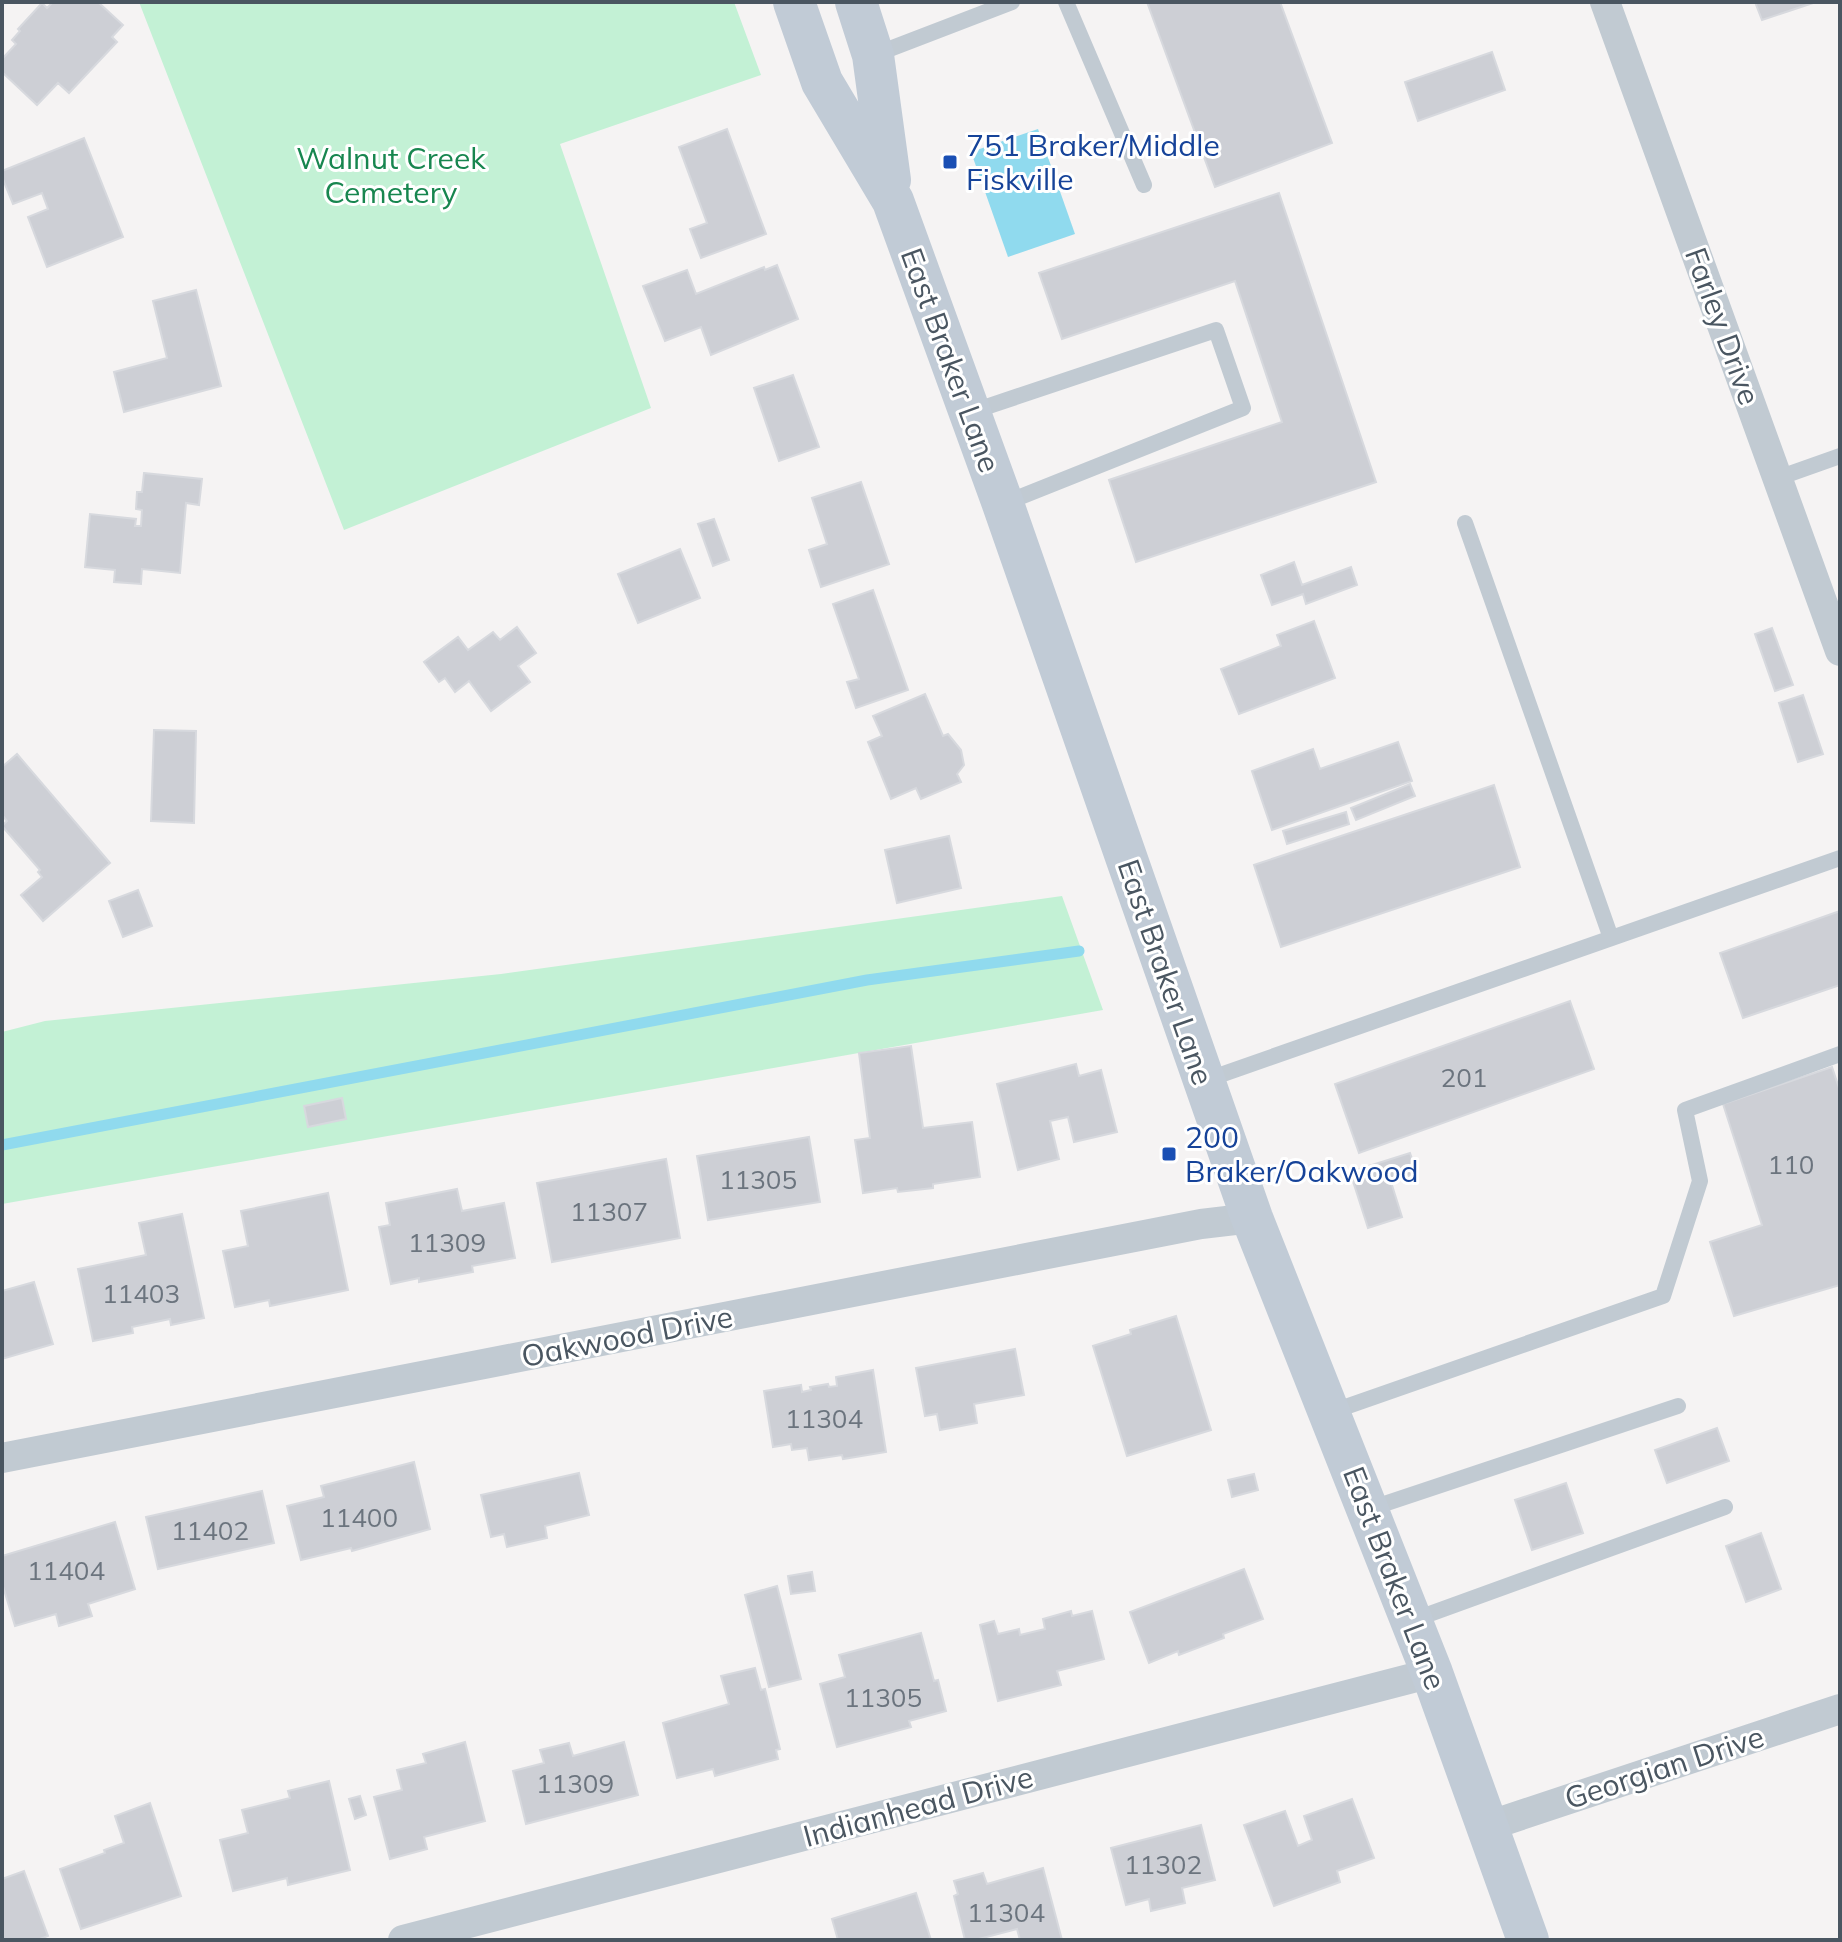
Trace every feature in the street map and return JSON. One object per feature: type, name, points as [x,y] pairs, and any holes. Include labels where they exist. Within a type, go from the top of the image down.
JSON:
[{"type":"main road","name":"East Braker Lane","points":[[794,2],[822,82],[893,201],[1003,504],[1252,1218],[1432,1673],[1528,1940]]},
{"type":"main road","name":"East Braker Lane","points":[[856,2],[873,55],[893,201]]},
{"type":"street","name":"Farley Drive","points":[[1605,2],[1840,651]]},
{"type":"street","name":"Oakwood Drive","points":[[2,1458],[1201,1224],[1252,1218]]},
{"type":"street","name":"Indianhead Drive","points":[[403,1940],[1432,1673]]},
{"type":"street","name":"Georgian Drive","points":[[1488,1826],[1840,1709]]},
{"type":"lane","points":[[873,55],[1012,2]]},
{"type":"lane","points":[[1066,2],[1144,185]]},
{"type":"lane","points":[[970,412],[1216,330],[1243,408],[1003,504]]},
{"type":"lane","points":[[1778,478],[1840,456]]},
{"type":"lane","points":[[1465,523],[1611,938]]},
{"type":"lane","points":[[1204,1081],[1840,858]]},
{"type":"lane","points":[[1330,1412],[1663,1296],[1700,1181],[1685,1110],[1840,1054]]},
{"type":"lane","points":[[1368,1509],[1678,1406]]},
{"type":"lane","points":[[1411,1620],[1725,1507]]},
{"type":"green space","name":"Walnut Creek Cemetery","points":[[139,2],[734,2],[761,75],[560,144],[651,408],[344,530]]},
{"type":"green space","points":[[1062,896],[1103,1010],[2,1204],[2,1032],[45,1021],[501,974]]},
{"type":"water","points":[[1038,129],[1075,234],[1008,257],[971,152]]},
{"type":"building","points":[[53,2],[98,2],[123,25],[112,37],[117,42],[69,93],[58,83],[37,105],[2,72],[2,59],[16,44],[12,40],[20,31],[18,29],[42,3],[47,8]]},
{"type":"building","points":[[1147,2],[1280,2],[1332,143],[1215,187]]},
{"type":"building","points":[[1755,2],[1816,2],[1762,20]]},
{"type":"building","points":[[1492,52],[1505,90],[1418,121],[1405,82]]},
{"type":"building","points":[[727,129],[766,234],[701,258],[690,229],[707,223],[679,147]]},
{"type":"building","points":[[84,138],[123,237],[47,267],[28,217],[48,209],[42,193],[13,204],[2,171]]},
{"type":"building","points":[[1279,193],[1376,482],[1136,562],[1109,480],[1282,422],[1235,281],[1062,339],[1039,273]]},
{"type":"building","points":[[777,265],[798,319],[711,355],[701,327],[665,341],[643,286],[687,270],[696,294],[764,267],[765,270]]},
{"type":"building","points":[[196,290],[221,386],[124,412],[114,372],[167,358],[153,301]]},
{"type":"building","points":[[793,375],[819,447],[779,461],[754,388]]},
{"type":"building","points":[[144,473],[202,479],[199,505],[186,503],[180,573],[142,569],[141,584],[114,582],[115,570],[85,567],[90,514],[136,519],[135,526],[141,526],[142,510],[136,509],[137,492],[142,492]]},
{"type":"building","points":[[861,482],[889,564],[821,587],[809,550],[827,544],[812,498]]},
{"type":"building","points":[[714,519],[729,560],[713,566],[698,524]]},
{"type":"building","points":[[680,549],[700,598],[638,623],[618,574]]},
{"type":"building","points":[[1294,562],[1302,585],[1351,567],[1357,585],[1306,604],[1303,594],[1272,605],[1261,575]]},
{"type":"building","points":[[873,590],[908,690],[856,708],[847,682],[859,679],[833,604]]},
{"type":"building","points":[[1314,621],[1335,678],[1239,714],[1221,669],[1281,646],[1277,635]]},
{"type":"building","points":[[517,627],[536,653],[518,666],[530,682],[491,711],[469,681],[455,692],[445,678],[439,682],[424,662],[458,637],[468,650],[493,632],[500,640]]},
{"type":"building","points":[[1772,628],[1793,685],[1775,691],[1755,634]]},
{"type":"building","points":[[925,694],[943,736],[948,734],[961,750],[964,765],[957,774],[961,782],[921,799],[916,788],[891,799],[868,742],[882,736],[873,716]]},
{"type":"building","points":[[1803,695],[1823,754],[1798,762],[1779,703]]},
{"type":"building","points":[[154,730],[196,731],[194,823],[151,821]]},
{"type":"building","points":[[1398,742],[1412,781],[1272,830],[1252,771],[1313,749],[1320,769]]},
{"type":"building","points":[[17,754],[110,863],[43,921],[21,895],[42,877],[38,872],[40,870],[2,826],[7,821],[2,815],[2,767]]},
{"type":"building","points":[[1410,784],[1415,796],[1356,820],[1351,808]]},
{"type":"building","points":[[1494,785],[1520,867],[1281,947],[1254,865]]},
{"type":"building","points":[[1346,812],[1349,824],[1287,844],[1283,831]]},
{"type":"building","points":[[949,836],[961,888],[897,903],[885,850]]},
{"type":"building","points":[[138,890],[152,926],[123,937],[109,901]]},
{"type":"building","points":[[1840,911],[1840,985],[1743,1018],[1720,953]]},
{"type":"building","points":[[1570,1001],[1594,1069],[1359,1153],[1335,1084]]},
{"type":"building","points":[[911,1046],[923,1128],[972,1122],[980,1177],[933,1184],[933,1188],[898,1192],[897,1188],[863,1193],[855,1140],[870,1138],[859,1053]]},
{"type":"building","points":[[1076,1064],[1079,1076],[1101,1070],[1117,1132],[1074,1142],[1068,1117],[1050,1121],[1059,1159],[1018,1170],[997,1084]]},
{"type":"building","points":[[1832,1067],[1840,1091],[1840,1285],[1734,1316],[1710,1242],[1762,1225],[1723,1104]]},
{"type":"building","points":[[342,1098],[346,1119],[308,1127],[304,1106]]},
{"type":"building","points":[[809,1137],[820,1202],[708,1220],[697,1156]]},
{"type":"building","points":[[1410,1153],[1417,1173],[1391,1182],[1402,1217],[1368,1228],[1350,1172]]},
{"type":"building","points":[[666,1159],[680,1238],[552,1262],[537,1183]]},
{"type":"building","points":[[457,1189],[462,1211],[504,1203],[515,1258],[472,1266],[473,1272],[391,1284],[379,1227],[390,1225],[386,1203]]},
{"type":"building","points":[[328,1193],[348,1290],[270,1306],[269,1300],[235,1307],[223,1251],[248,1246],[241,1211]]},
{"type":"building","points":[[182,1214],[204,1318],[171,1325],[170,1319],[132,1327],[133,1333],[93,1341],[78,1269],[146,1255],[139,1223]]},
{"type":"building","points":[[34,1282],[53,1344],[2,1359],[2,1291]]},
{"type":"building","points":[[1176,1316],[1211,1430],[1127,1456],[1093,1346],[1131,1334],[1130,1330]]},
{"type":"building","points":[[1015,1349],[1024,1395],[974,1404],[977,1423],[940,1430],[937,1414],[925,1416],[916,1368]]},
{"type":"building","points":[[873,1370],[886,1452],[843,1459],[842,1455],[809,1460],[807,1448],[792,1450],[791,1444],[773,1447],[764,1391],[801,1385],[802,1392],[811,1390],[810,1387],[837,1386],[836,1377]]},
{"type":"building","points":[[1717,1428],[1729,1461],[1667,1483],[1655,1450]]},
{"type":"building","points":[[414,1462],[430,1529],[352,1551],[351,1548],[301,1560],[287,1506],[324,1497],[321,1486]]},
{"type":"building","points":[[579,1473],[589,1515],[545,1526],[547,1538],[507,1547],[504,1534],[491,1537],[481,1495]]},
{"type":"building","points":[[1254,1474],[1258,1490],[1232,1497],[1228,1480]]},
{"type":"building","points":[[1566,1483],[1583,1533],[1532,1550],[1515,1500]]},
{"type":"building","points":[[262,1491],[274,1543],[158,1569],[146,1517]]},
{"type":"building","points":[[115,1522],[135,1589],[88,1604],[92,1616],[59,1626],[56,1614],[15,1626],[2,1583],[2,1556]]},
{"type":"building","points":[[1761,1533],[1781,1589],[1746,1602],[1726,1546]]},
{"type":"building","points":[[1244,1569],[1263,1619],[1223,1634],[1224,1638],[1149,1663],[1130,1612]]},
{"type":"building","points":[[812,1572],[815,1591],[791,1594],[788,1576]]},
{"type":"building","points":[[777,1586],[801,1679],[769,1687],[745,1595]]},
{"type":"building","points":[[1071,1611],[1072,1616],[1092,1611],[1104,1659],[1057,1671],[1061,1685],[998,1701],[980,1625],[994,1621],[998,1634],[1019,1629],[1020,1635],[1045,1629],[1043,1619]]},
{"type":"building","points":[[921,1633],[946,1711],[909,1721],[911,1727],[837,1747],[820,1684],[845,1677],[839,1655]]},
{"type":"building","points":[[755,1668],[761,1690],[765,1689],[780,1749],[776,1750],[778,1759],[715,1776],[713,1769],[677,1778],[663,1723],[729,1704],[721,1676]]},
{"type":"building","points":[[465,1742],[485,1821],[424,1837],[427,1849],[390,1859],[374,1797],[402,1790],[397,1770],[426,1763],[423,1754]]},
{"type":"building","points":[[624,1742],[638,1795],[526,1824],[513,1771],[544,1763],[540,1750],[569,1743],[573,1756]]},
{"type":"building","points":[[329,1781],[350,1870],[288,1885],[287,1878],[233,1891],[220,1840],[248,1833],[242,1810],[290,1798],[288,1791]]},
{"type":"building","points":[[360,1796],[366,1815],[355,1819],[349,1799]]},
{"type":"building","points":[[1352,1799],[1374,1858],[1337,1871],[1340,1882],[1274,1906],[1244,1825],[1285,1811],[1298,1846],[1312,1840],[1304,1816]]},
{"type":"building","points":[[150,1803],[181,1896],[81,1929],[60,1869],[124,1843],[115,1816]]},
{"type":"building","points":[[1201,1825],[1215,1880],[1182,1888],[1185,1903],[1151,1911],[1149,1899],[1126,1905],[1111,1848]]},
{"type":"building","points":[[1043,1868],[1062,1940],[1020,1940],[1017,1929],[965,1940],[954,1896],[958,1894],[954,1881],[983,1873],[987,1884]]},
{"type":"building","points":[[24,1871],[48,1936],[37,1940],[2,1940],[2,1879]]},
{"type":"building","points":[[916,1893],[931,1940],[838,1940],[832,1919]]},
{"type":"waterway","points":[[2,1145],[867,980],[1079,951]]},
{"type":"place","name":"751 Braker/Middle Fiskville","points":[[950,162]]},
{"type":"place","name":"200 Braker/Oakwood","points":[[1169,1154]]}]
